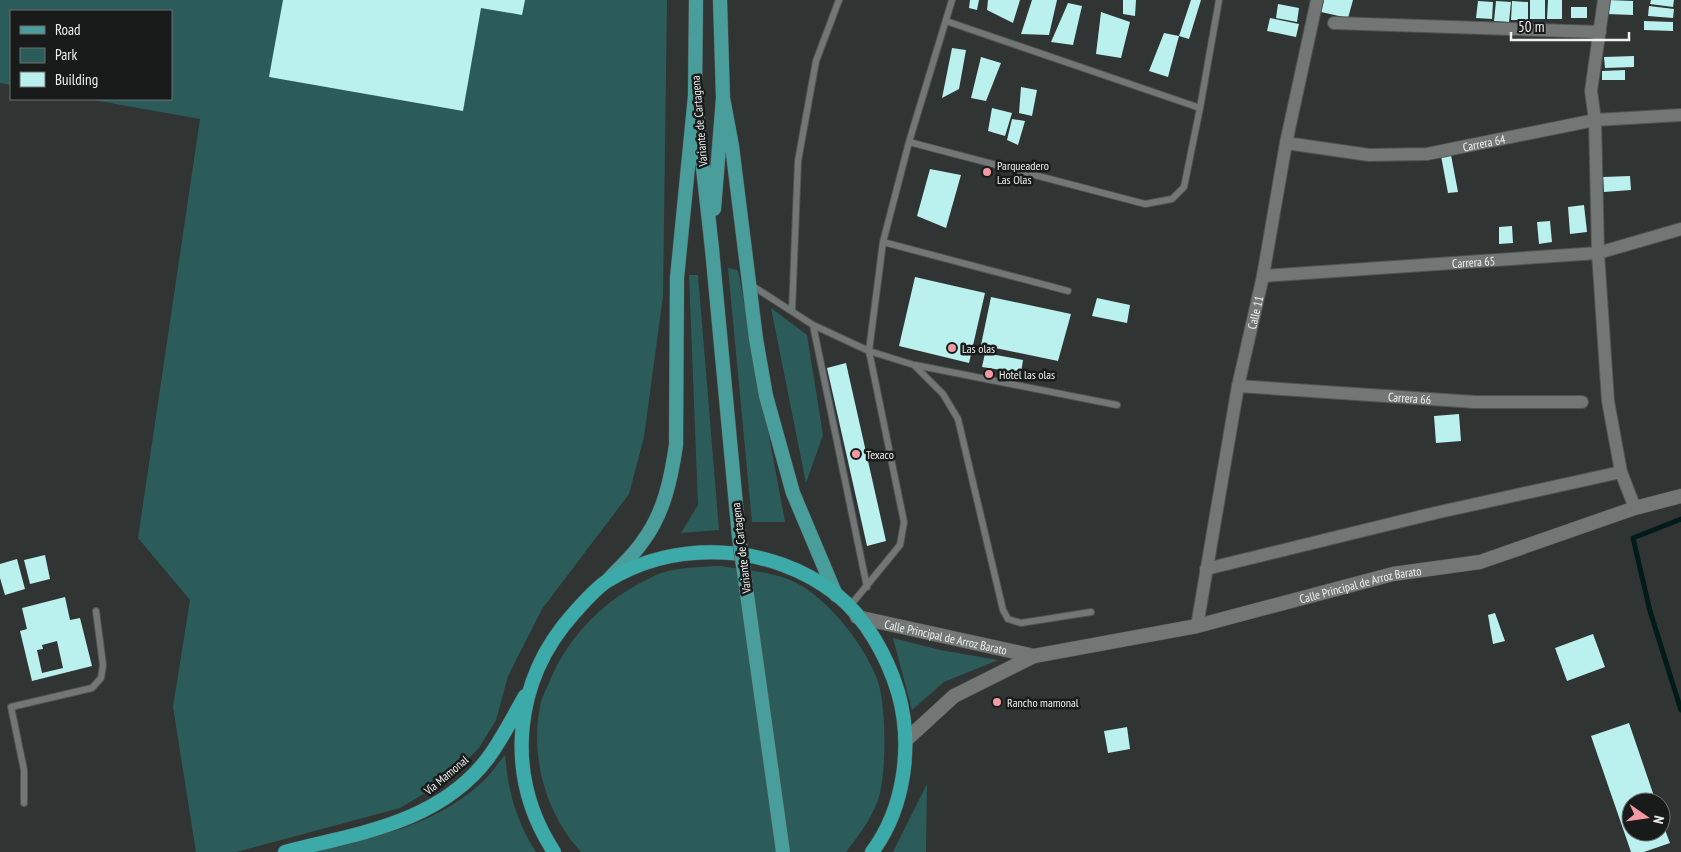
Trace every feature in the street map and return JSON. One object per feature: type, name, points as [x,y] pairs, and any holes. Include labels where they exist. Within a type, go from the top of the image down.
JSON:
[{"type":"highway","points":[[554,852],[540,830],[524,784],[521,735],[530,686],[543,656],[560,628],[582,604],[607,582],[644,565],[684,554],[724,552],[771,561],[801,573],[836,595],[853,612],[877,644],[892,674],[902,706],[906,740],[905,763],[896,804],[876,849]]},
{"type":"highway","name":"Vía Mamonal","points":[[285,852],[398,823],[422,813],[450,795],[487,759],[530,686]]},
{"type":"main road","name":"Variante de Cartagena","points":[[696,0],[695,96],[712,246],[738,537],[783,852]]},
{"type":"main road","name":"Variante de Cartagena","points":[[712,246],[722,98],[720,0]]},
{"type":"main road","points":[[607,582],[643,542],[664,500],[672,472],[676,445],[678,278],[695,96]]},
{"type":"main road","points":[[722,98],[732,146],[756,339],[766,396],[793,493],[836,595]]},
{"type":"street","name":"Calle 11","points":[[1197,626],[1238,386],[1263,276],[1286,143],[1317,0]]},
{"type":"street","points":[[1604,0],[1591,91],[1595,120],[1598,252],[1608,401],[1621,472],[1635,508]]},
{"type":"street","points":[[1334,23],[1600,32]]},
{"type":"street","name":"Carrera 64","points":[[1286,143],[1369,155],[1427,154],[1595,120],[1681,114]]},
{"type":"street","name":"Carrera 65","points":[[1263,276],[1598,252],[1681,229]]},
{"type":"street","name":"Carrera 66","points":[[1238,386],[1457,402],[1582,402]]},
{"type":"street","points":[[1206,569],[1435,513],[1621,472]]},
{"type":"street","name":"Calle Principal de Arroz Barato","points":[[906,740],[954,696],[1034,656],[1197,626],[1393,574],[1480,562],[1635,508],[1681,496]]},
{"type":"street","name":"Calle Principal de Arroz Barato","points":[[853,612],[1034,656]]},
{"type":"lane","points":[[792,312],[798,161],[816,61],[839,0]]},
{"type":"lane","points":[[853,612],[867,587],[900,545],[904,522],[870,351],[883,242],[908,142],[952,0]]},
{"type":"lane","points":[[908,142],[1145,204],[1172,199],[1184,187],[1219,0]]},
{"type":"lane","points":[[946,21],[1200,108]]},
{"type":"lane","points":[[883,242],[1068,291]]},
{"type":"lane","points":[[750,284],[813,325],[870,351],[914,365],[1117,405]]},
{"type":"lane","points":[[813,325],[867,587]]},
{"type":"lane","points":[[914,365],[943,394],[958,419],[1003,610],[1008,619],[1021,623],[1091,612]]},
{"type":"lane","points":[[24,803],[24,770],[12,707],[92,688],[101,678],[103,665],[96,611]]},
{"type":"green space","points":[[0,0],[667,0],[663,296],[644,437],[629,494],[542,609],[508,676],[496,720],[479,748],[445,781],[400,808],[236,852],[196,852],[173,707],[190,600],[138,538],[200,119],[94,100],[172,100],[172,10],[10,10],[10,85],[0,83]]},
{"type":"green space","points":[[728,268],[738,270],[785,522],[752,522]]},
{"type":"green space","points":[[689,275],[698,275],[719,530],[681,533],[698,505]]},
{"type":"green space","points":[[771,308],[807,335],[823,435],[806,483]]},
{"type":"green space","points":[[721,566],[766,573],[788,579],[808,590],[829,608],[848,629],[864,652],[880,688],[884,720],[883,773],[878,800],[872,814],[846,852],[581,852],[558,820],[550,803],[539,765],[537,726],[541,701],[555,669],[564,653],[585,626],[610,602],[625,592],[653,576],[668,571]]},
{"type":"green space","points":[[893,638],[940,650],[998,660],[944,682],[912,710]]},
{"type":"green space","points":[[505,755],[508,781],[514,805],[523,829],[536,852],[316,852],[381,835],[443,811],[462,799],[484,781]]},
{"type":"green space","points":[[927,784],[926,852],[893,852]]},
{"type":"building","points":[[283,0],[525,0],[522,15],[481,8],[463,111],[269,77]]},
{"type":"building","points":[[970,0],[979,0],[977,10],[969,8]]},
{"type":"building","points":[[988,0],[1020,0],[1013,23],[987,10]]},
{"type":"building","points":[[1032,0],[1057,0],[1049,35],[1021,34]]},
{"type":"building","points":[[1123,0],[1136,0],[1135,16],[1123,14]]},
{"type":"building","points":[[1191,0],[1201,0],[1189,39],[1179,36]]},
{"type":"building","points":[[1324,0],[1353,0],[1348,18],[1321,12]]},
{"type":"building","points":[[1530,0],[1545,0],[1545,19],[1530,19]]},
{"type":"building","points":[[1548,0],[1562,0],[1562,19],[1547,19]]},
{"type":"building","points":[[1608,0],[1633,1],[1633,15],[1607,14]]},
{"type":"building","points":[[1651,0],[1674,0],[1673,7],[1650,4]]},
{"type":"building","points":[[1478,1],[1493,2],[1492,19],[1476,18]]},
{"type":"building","points":[[1496,1],[1511,2],[1509,22],[1494,21]]},
{"type":"building","points":[[1512,1],[1528,2],[1528,20],[1511,20]]},
{"type":"building","points":[[1068,3],[1082,6],[1073,45],[1051,42]]},
{"type":"building","points":[[1278,4],[1299,8],[1297,22],[1276,18]]},
{"type":"building","points":[[1649,6],[1674,9],[1673,18],[1648,16]]},
{"type":"building","points":[[1571,7],[1587,7],[1587,18],[1571,18]]},
{"type":"building","points":[[1101,12],[1130,22],[1121,58],[1096,54]]},
{"type":"building","points":[[1270,18],[1299,24],[1296,37],[1267,31]]},
{"type":"building","points":[[1644,21],[1673,22],[1673,31],[1644,30]]},
{"type":"building","points":[[1164,33],[1179,36],[1168,77],[1149,71]]},
{"type":"building","points":[[952,48],[966,50],[959,89],[942,98]]},
{"type":"building","points":[[1634,56],[1634,67],[1605,68],[1604,57]]},
{"type":"building","points":[[981,57],[1001,63],[986,101],[971,98]]},
{"type":"building","points":[[1625,70],[1625,80],[1602,80],[1602,71]]},
{"type":"building","points":[[1021,87],[1037,90],[1032,116],[1019,113]]},
{"type":"building","points":[[992,108],[1012,113],[1005,136],[988,131]]},
{"type":"building","points":[[1012,119],[1025,121],[1018,145],[1007,140]]},
{"type":"building","points":[[1451,155],[1458,192],[1448,193],[1441,156]]},
{"type":"building","points":[[930,169],[961,175],[946,228],[917,216]]},
{"type":"building","points":[[1630,176],[1631,190],[1604,192],[1603,177]]},
{"type":"building","points":[[1584,205],[1587,232],[1570,234],[1568,207]]},
{"type":"building","points":[[1550,221],[1552,242],[1539,244],[1537,222]]},
{"type":"building","points":[[1512,226],[1513,243],[1499,244],[1499,227]]},
{"type":"building","points":[[915,277],[985,293],[969,363],[899,346]]},
{"type":"building","points":[[991,297],[1071,314],[1058,361],[981,345]]},
{"type":"building","points":[[1097,298],[1130,305],[1127,323],[1092,316]]},
{"type":"building","points":[[985,353],[1023,360],[1021,373],[982,367]]},
{"type":"building","name":"Texaco","points":[[846,363],[886,541],[867,546],[827,368]]},
{"type":"building","points":[[1459,414],[1461,441],[1436,443],[1434,416]]},
{"type":"building","points":[[45,555],[50,579],[30,584],[24,560]]},
{"type":"building","points":[[17,559],[25,589],[5,595],[0,578],[0,564]]},
{"type":"building","points":[[65,597],[70,620],[80,618],[92,666],[32,681],[20,631],[27,629],[22,608]],"holes":[[[57,641],[63,668],[42,673],[37,650],[43,649],[42,645]]]},
{"type":"building","points":[[1495,613],[1505,641],[1493,644],[1488,615]]},
{"type":"building","points":[[1593,634],[1605,667],[1567,681],[1555,648]]},
{"type":"building","points":[[1629,723],[1653,792],[1621,792],[1621,823],[1591,736]]},
{"type":"building","points":[[1127,727],[1130,749],[1108,753],[1104,731]]},
{"type":"building","points":[[1628,842],[1670,843],[1644,852],[1631,852]]},
{"type":"waterway","points":[[1681,519],[1633,538],[1650,611],[1681,710]]},
{"type":"place","name":"Parqueadero Las Olas","points":[[987,172]]},
{"type":"place","name":"Las olas","points":[[952,348]]},
{"type":"place","name":"Hotel las olas","points":[[989,374]]},
{"type":"place","name":"Texaco","points":[[856,454]]},
{"type":"place","name":"Rancho mamonal","points":[[997,702]]}]
